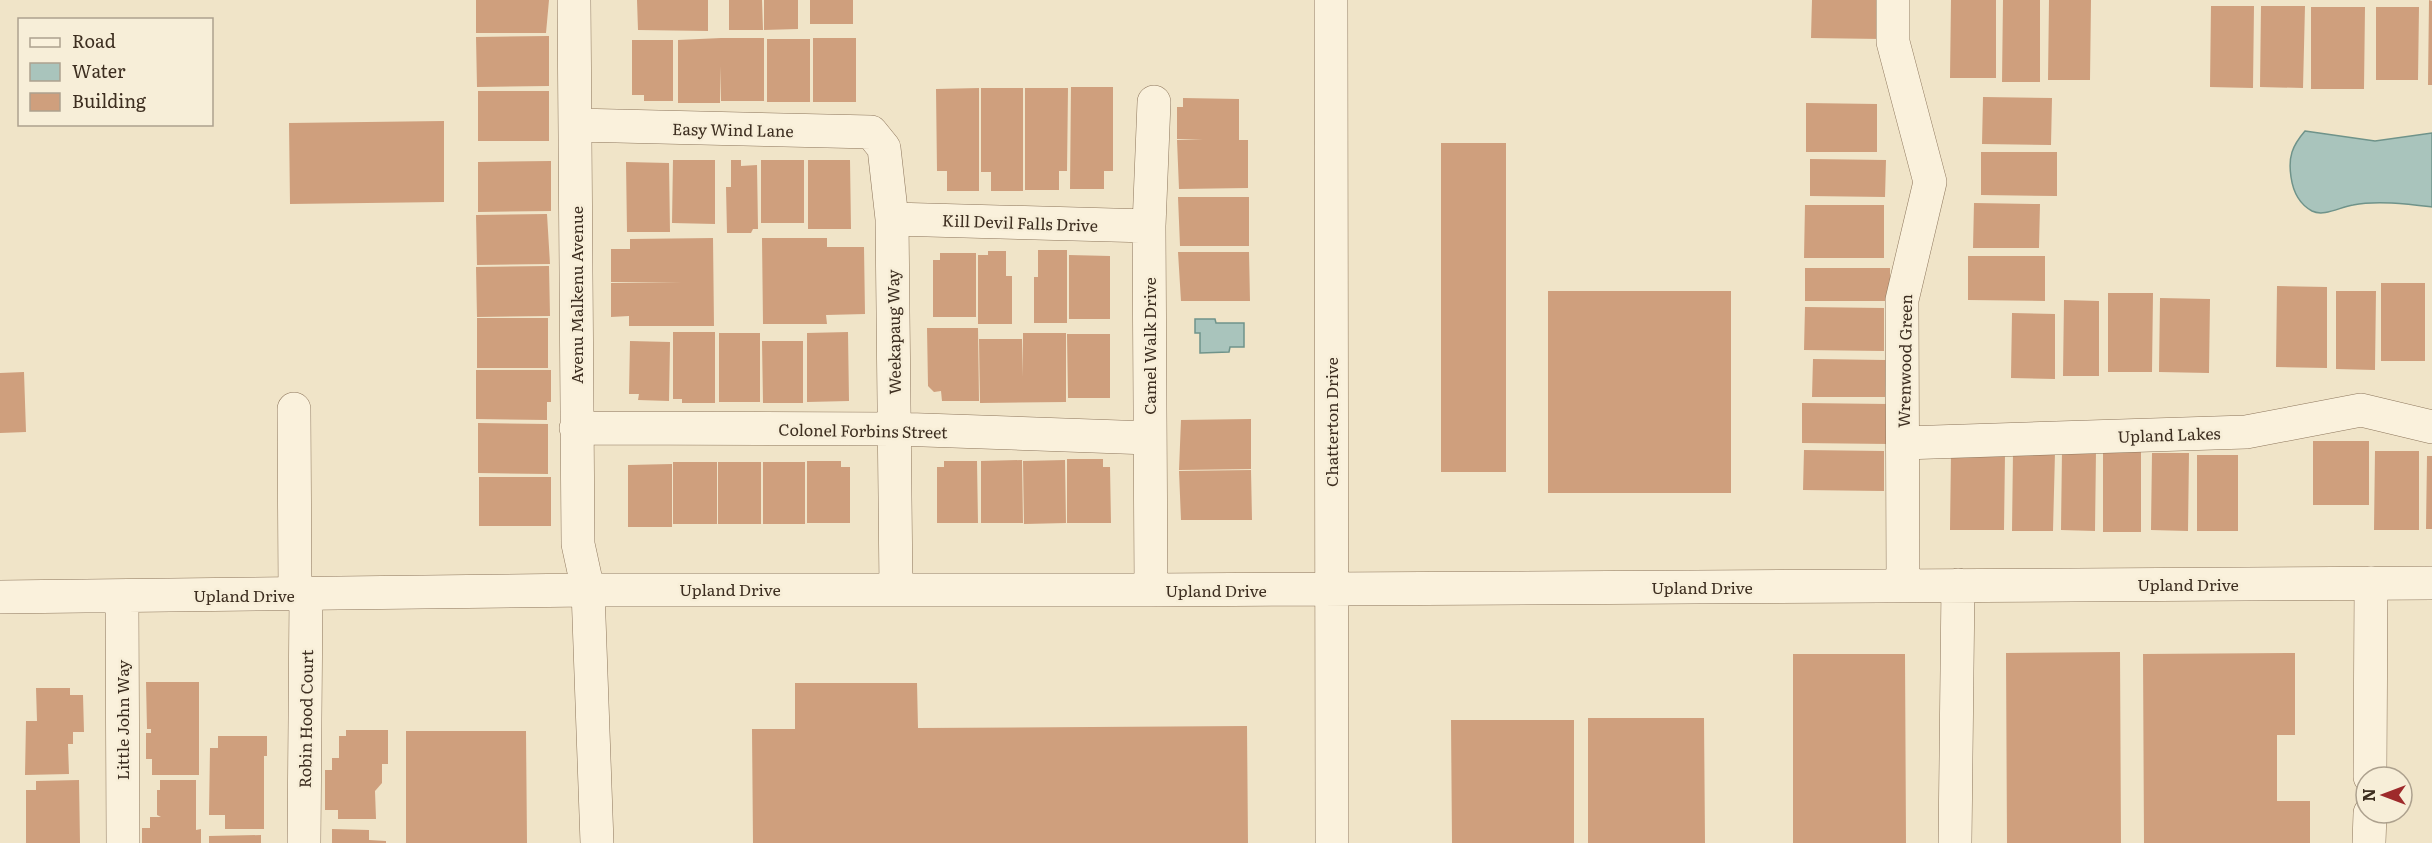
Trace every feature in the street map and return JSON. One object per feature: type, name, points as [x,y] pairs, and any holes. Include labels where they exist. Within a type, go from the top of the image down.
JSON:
[{"type":"street","name":"Avenu Malkenu Avenue","points":[[574,0],[578,544],[588,590],[597,843]]},
{"type":"street","name":"Chatterton Drive","points":[[1331,0],[1332,843]]},
{"type":"street","name":"Wrenwood Green","points":[[1893,0],[1893,42],[1929,182],[1902,300],[1903,585]]},
{"type":"street","name":"Camel Walk Drive","points":[[1151,590],[1149,226],[1154,102]]},
{"type":"street","name":"Easy Wind Lane","points":[[575,125],[871,132],[884,148]]},
{"type":"street","name":"Weekapaug Way","points":[[884,148],[892,219],[896,589]]},
{"type":"street","name":"Kill Devil Falls Drive","points":[[892,219],[1149,226]]},
{"type":"street","name":"Robin Hood Court","points":[[294,409],[304,843]]},
{"type":"street","name":"Upland Lakes","points":[[1903,443],[2246,432],[2361,410],[2432,427]]},
{"type":"street","name":"Colonel Forbins Street","points":[[576,428],[895,429],[1149,438]]},
{"type":"street","points":[[2370,765],[2371,583]]},
{"type":"street","name":"Upland Drive","points":[[0,597],[588,590],[1151,590],[2432,583]]},
{"type":"street","points":[[1955,843],[1958,585]]},
{"type":"street","name":"Little John Way","points":[[122,596],[123,843]]},
{"type":"street","points":[[2369,843],[2370,825]]},
{"type":"water","points":[[2305,131],[2375,141],[2432,133],[2432,207],[2372,203],[2322,213],[2312,211],[2297,197],[2290,170],[2292,152]]},
{"type":"water","points":[[1195,319],[1215,319],[1216,323],[1244,323],[1244,347],[1230,347],[1229,352],[1200,353],[1200,333],[1195,333]]},
{"type":"building","points":[[476,0],[549,0],[546,33],[476,33]]},
{"type":"building","points":[[637,0],[708,0],[708,31],[638,30]]},
{"type":"building","points":[[729,0],[762,0],[763,30],[729,30]]},
{"type":"building","points":[[764,0],[798,0],[798,29],[764,30]]},
{"type":"building","points":[[810,0],[853,0],[853,24],[810,24]]},
{"type":"building","points":[[1812,0],[1882,0],[1881,39],[1811,38]]},
{"type":"building","points":[[1951,0],[1996,0],[1996,78],[1950,78]]},
{"type":"building","points":[[2003,0],[2040,0],[2040,82],[2002,82]]},
{"type":"building","points":[[2049,0],[2091,0],[2090,80],[2048,80]]},
{"type":"building","points":[[2429,0],[2432,1],[2432,85],[2428,85]]},
{"type":"building","points":[[2211,6],[2254,6],[2253,88],[2210,87]]},
{"type":"building","points":[[2261,6],[2305,6],[2303,88],[2260,87]]},
{"type":"building","points":[[2311,7],[2365,7],[2364,89],[2311,89]]},
{"type":"building","points":[[2376,7],[2419,7],[2418,80],[2376,80]]},
{"type":"building","points":[[549,36],[549,86],[477,87],[476,37]]},
{"type":"building","points":[[764,38],[764,101],[721,101],[720,66],[720,103],[678,103],[678,40]]},
{"type":"building","points":[[813,38],[856,38],[856,102],[813,102]]},
{"type":"building","points":[[767,39],[810,39],[810,102],[767,102]]},
{"type":"building","points":[[632,40],[673,40],[673,101],[644,101],[644,95],[632,95]]},
{"type":"building","points":[[1071,87],[1113,87],[1113,171],[1104,171],[1104,189],[1070,189]]},
{"type":"building","points":[[979,88],[979,191],[947,191],[947,171],[937,171],[936,89]]},
{"type":"building","points":[[981,88],[1023,88],[1023,191],[991,191],[991,172],[981,172]]},
{"type":"building","points":[[1025,88],[1068,88],[1067,171],[1059,171],[1059,190],[1025,190]]},
{"type":"building","points":[[478,91],[549,91],[549,141],[478,141]]},
{"type":"building","points":[[1983,97],[2052,98],[2051,145],[1982,144]]},
{"type":"building","points":[[1183,98],[1239,99],[1239,140],[1248,140],[1248,188],[1179,189],[1177,140],[1203,140],[1177,139],[1177,107],[1183,107]]},
{"type":"building","points":[[1806,103],[1877,104],[1877,152],[1806,152]]},
{"type":"building","points":[[444,121],[444,202],[290,204],[289,123]]},
{"type":"building","points":[[1441,143],[1506,143],[1506,472],[1441,472]]},
{"type":"building","points":[[1981,152],[2057,152],[2057,196],[1981,195]]},
{"type":"building","points":[[1810,159],[1886,160],[1885,197],[1810,196]]},
{"type":"building","points":[[673,160],[715,160],[715,224],[672,223]]},
{"type":"building","points":[[731,160],[741,160],[741,166],[757,165],[758,229],[753,229],[751,233],[727,233],[726,187],[731,187]]},
{"type":"building","points":[[761,160],[804,160],[804,223],[761,223]]},
{"type":"building","points":[[808,160],[850,160],[851,229],[808,229]]},
{"type":"building","points":[[551,161],[551,211],[478,212],[478,162]]},
{"type":"building","points":[[626,162],[669,163],[670,232],[627,232]]},
{"type":"building","points":[[1178,197],[1249,197],[1249,246],[1180,246]]},
{"type":"building","points":[[1974,203],[2040,204],[2039,248],[1973,248]]},
{"type":"building","points":[[1805,205],[1884,205],[1884,258],[1804,258]]},
{"type":"building","points":[[547,214],[550,264],[477,265],[476,215]]},
{"type":"building","points":[[713,238],[714,326],[629,326],[629,316],[611,317],[611,283],[682,283],[611,282],[611,249],[630,249],[630,239]]},
{"type":"building","points":[[762,238],[827,238],[827,247],[864,247],[865,314],[826,315],[827,324],[763,324]]},
{"type":"building","points":[[1038,250],[1067,250],[1067,323],[1034,323],[1034,277],[1038,277]]},
{"type":"building","points":[[988,251],[1006,251],[1006,276],[1012,276],[1012,324],[978,324],[978,255],[988,255]]},
{"type":"building","points":[[1178,252],[1249,252],[1250,301],[1181,301]]},
{"type":"building","points":[[940,253],[976,253],[976,317],[933,317],[933,260],[940,260]]},
{"type":"building","points":[[1069,255],[1110,256],[1110,319],[1069,319]]},
{"type":"building","points":[[1968,256],[2045,256],[2045,301],[1968,300]]},
{"type":"building","points":[[549,266],[550,316],[477,317],[476,267]]},
{"type":"building","points":[[1805,268],[1890,268],[1890,301],[1805,301]]},
{"type":"building","points":[[2381,283],[2425,283],[2425,361],[2381,361]]},
{"type":"building","points":[[2277,286],[2327,287],[2327,368],[2276,367]]},
{"type":"building","points":[[1548,291],[1731,291],[1731,493],[1548,493]]},
{"type":"building","points":[[2336,291],[2376,291],[2375,370],[2336,369]]},
{"type":"building","points":[[2108,293],[2153,293],[2152,372],[2108,372]]},
{"type":"building","points":[[2160,298],[2210,299],[2209,373],[2159,372]]},
{"type":"building","points":[[2064,300],[2099,301],[2099,376],[2063,376]]},
{"type":"building","points":[[1805,307],[1884,308],[1884,351],[1804,350]]},
{"type":"building","points":[[2012,313],[2055,314],[2055,379],[2011,378]]},
{"type":"building","points":[[477,318],[548,318],[548,368],[477,368]]},
{"type":"building","points":[[927,328],[978,328],[979,401],[942,401],[941,391],[934,392],[928,386]]},
{"type":"building","points":[[673,332],[715,332],[715,403],[682,403],[682,399],[673,399]]},
{"type":"building","points":[[848,332],[849,401],[807,402],[807,333]]},
{"type":"building","points":[[719,333],[760,333],[760,402],[719,402]]},
{"type":"building","points":[[1023,333],[1066,333],[1066,402],[980,403],[979,339],[1022,339],[1023,377]]},
{"type":"building","points":[[1067,334],[1110,334],[1110,398],[1068,398]]},
{"type":"building","points":[[630,341],[670,342],[669,401],[638,400],[639,394],[629,394]]},
{"type":"building","points":[[762,341],[803,341],[803,403],[763,403]]},
{"type":"building","points":[[1813,359],[1886,360],[1885,397],[1812,397]]},
{"type":"building","points":[[476,370],[551,370],[551,402],[547,402],[547,420],[476,419]]},
{"type":"building","points":[[24,372],[26,432],[0,433],[0,373]]},
{"type":"building","points":[[1802,403],[1889,404],[1889,444],[1802,443]]},
{"type":"building","points":[[1251,419],[1251,469],[1179,470],[1181,420]]},
{"type":"building","points":[[478,423],[548,424],[548,474],[478,473]]},
{"type":"building","points":[[2313,441],[2369,441],[2369,505],[2313,505]]},
{"type":"building","points":[[1804,450],[1884,451],[1884,491],[1803,490]]},
{"type":"building","points":[[2062,450],[2096,450],[2095,531],[2061,530]]},
{"type":"building","points":[[2103,450],[2141,450],[2141,532],[2103,532]]},
{"type":"building","points":[[2375,451],[2419,451],[2419,530],[2374,530]]},
{"type":"building","points":[[2013,452],[2055,452],[2053,531],[2012,531]]},
{"type":"building","points":[[1951,453],[2005,454],[2004,530],[1950,530]]},
{"type":"building","points":[[2152,453],[2189,453],[2188,531],[2151,530]]},
{"type":"building","points":[[2197,455],[2238,455],[2238,531],[2197,531]]},
{"type":"building","points":[[2427,456],[2432,456],[2432,529],[2426,529]]},
{"type":"building","points":[[1067,459],[1103,459],[1103,467],[1110,467],[1111,523],[1067,523]]},
{"type":"building","points":[[1022,460],[1023,523],[981,523],[981,461]]},
{"type":"building","points":[[1065,460],[1066,523],[1024,524],[1023,461]]},
{"type":"building","points":[[807,461],[841,461],[841,467],[850,467],[850,523],[807,523]]},
{"type":"building","points":[[944,461],[977,461],[978,523],[937,523],[937,467],[944,467]]},
{"type":"building","points":[[673,462],[717,462],[717,524],[673,524]]},
{"type":"building","points":[[718,462],[761,462],[761,524],[718,524]]},
{"type":"building","points":[[763,462],[805,462],[805,524],[763,524]]},
{"type":"building","points":[[672,464],[672,527],[628,527],[628,465]]},
{"type":"building","points":[[1251,470],[1252,520],[1181,520],[1179,471]]},
{"type":"building","points":[[479,477],[551,477],[551,526],[479,526]]},
{"type":"building","points":[[2120,652],[2121,843],[2007,843],[2006,653]]},
{"type":"building","points":[[2295,653],[2295,735],[2277,735],[2277,801],[2310,801],[2310,843],[2144,843],[2143,654]]},
{"type":"building","points":[[1793,654],[1905,654],[1906,843],[1793,843]]},
{"type":"building","points":[[146,682],[199,682],[199,775],[152,775],[152,759],[146,759],[146,733],[151,733],[151,729],[147,729]]},
{"type":"building","points":[[795,683],[917,683],[918,728],[1247,726],[1248,843],[753,843],[752,729],[795,729]]},
{"type":"building","points":[[36,688],[70,688],[70,695],[83,695],[84,732],[73,732],[73,744],[68,744],[69,774],[25,775],[26,721],[37,721]]},
{"type":"building","points":[[1588,718],[1704,718],[1705,843],[1588,843]]},
{"type":"building","points":[[1451,720],[1574,720],[1574,843],[1452,843]]},
{"type":"building","points":[[346,730],[388,730],[388,764],[382,764],[382,783],[375,791],[376,819],[338,819],[338,810],[325,810],[325,770],[332,770],[332,758],[339,758],[339,736],[346,736]]},
{"type":"building","points":[[406,731],[526,731],[527,843],[406,843]]},
{"type":"building","points":[[218,736],[267,736],[267,756],[264,756],[264,829],[225,829],[225,815],[209,815],[210,748],[218,748]]},
{"type":"building","points":[[79,780],[80,843],[26,843],[26,790],[36,790],[36,781]]},
{"type":"building","points":[[160,780],[196,780],[196,830],[201,829],[201,843],[142,843],[142,828],[150,828],[150,817],[161,817],[157,815],[157,790],[160,790]]},
{"type":"building","points":[[332,829],[369,830],[369,840],[386,841],[386,843],[332,843]]},
{"type":"building","points":[[261,835],[261,843],[209,843],[209,836]]}]
